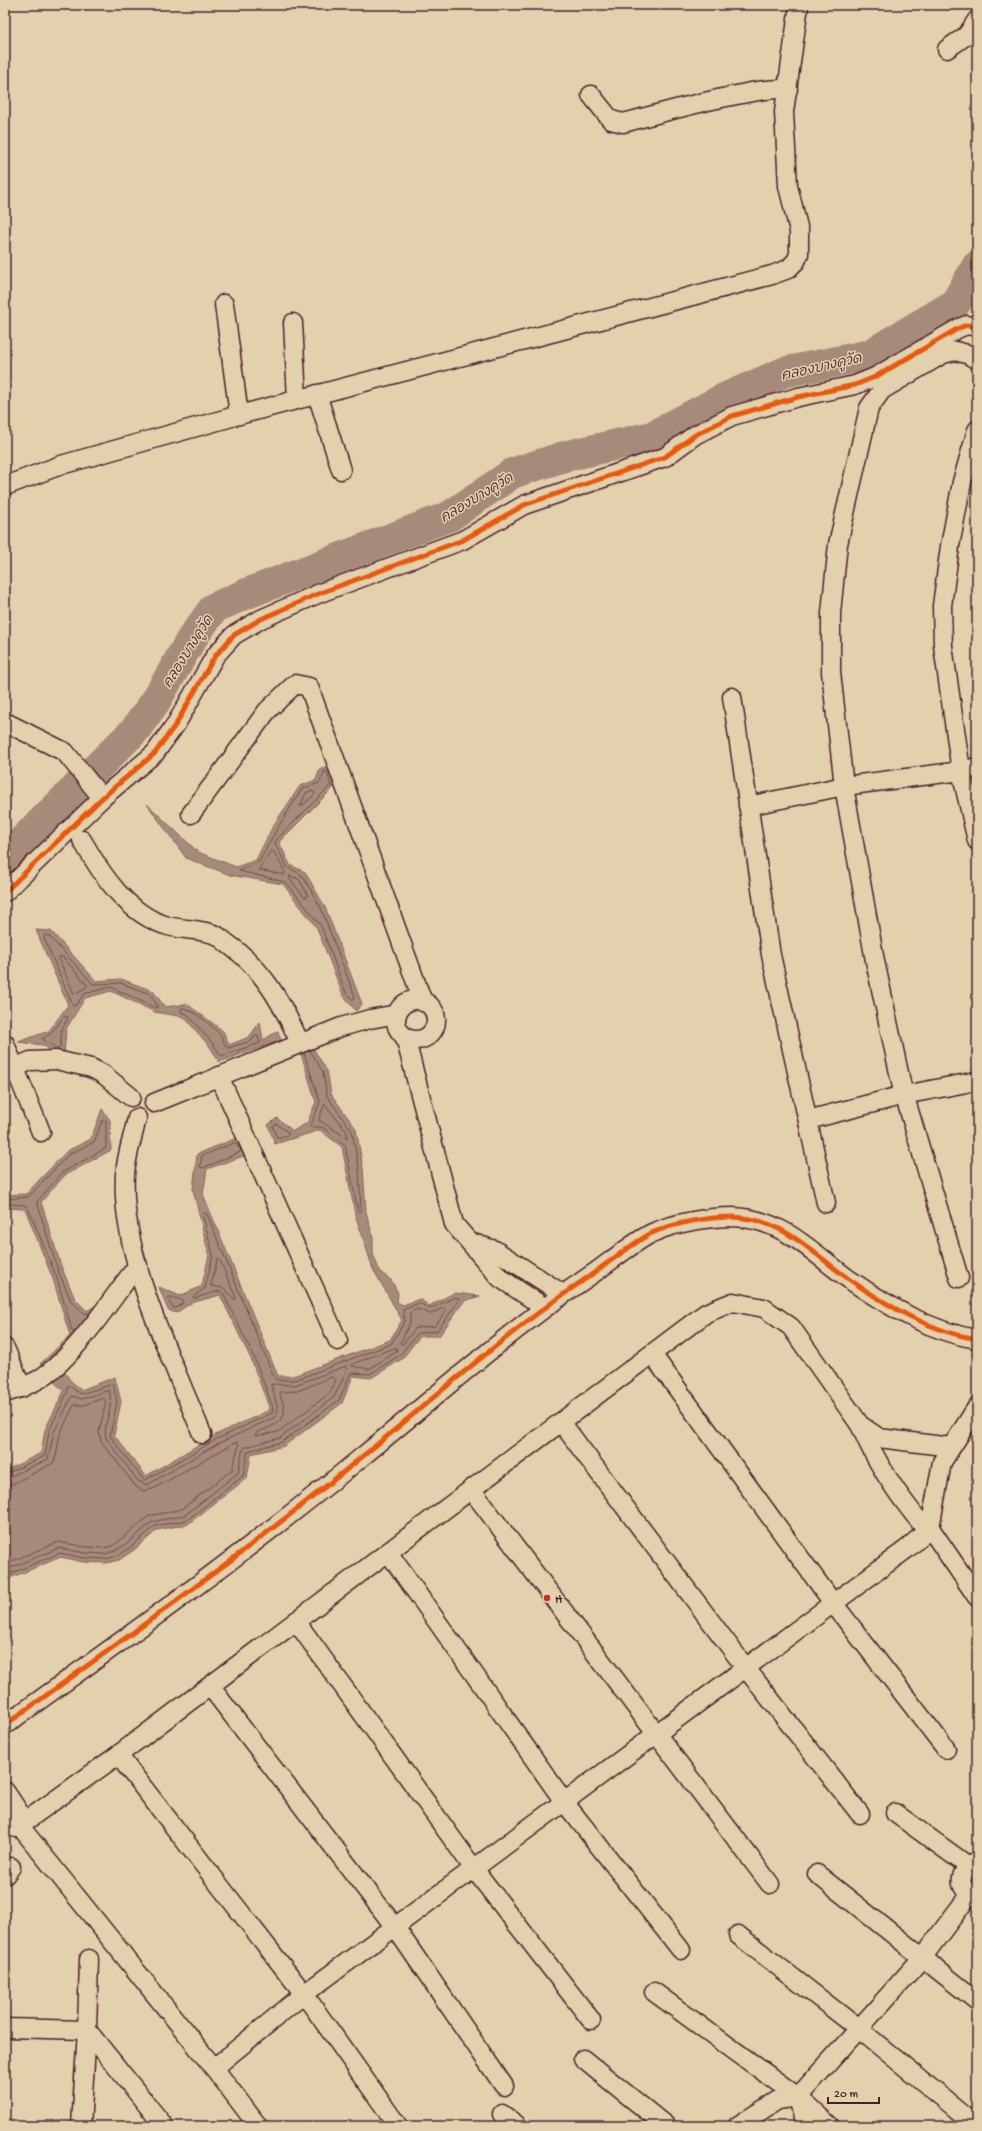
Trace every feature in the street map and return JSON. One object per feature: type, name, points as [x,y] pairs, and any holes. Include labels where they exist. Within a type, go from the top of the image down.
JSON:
[{"type":"street","points":[[5,486],[61,465],[239,415],[772,275],[788,269],[796,261],[799,254],[799,231],[788,186],[784,112],[799,5]]},
{"type":"street","points":[[947,49],[967,36],[977,20]]},
{"type":"street","points":[[591,95],[611,120],[623,123],[746,93],[775,89],[788,89]]},
{"type":"street","points":[[224,304],[239,415]]},
{"type":"street","points":[[293,323],[297,399]]},
{"type":"street","points":[[5,892],[99,793],[155,753],[176,724],[215,656],[234,635],[260,619],[320,593],[464,540],[524,505],[665,457],[695,435],[732,416],[798,397],[854,385],[875,377],[959,328],[967,325],[977,327]]},
{"type":"street","points":[[959,1278],[904,1095],[875,961],[844,786],[831,672],[831,613],[838,544],[869,408],[882,390],[943,354],[955,351],[967,354],[977,360]]},
{"type":"street","points":[[317,394],[341,470]]},
{"type":"street","points":[[977,430],[962,482],[950,546],[942,606],[943,646],[969,769],[977,841]]},
{"type":"street","points":[[191,814],[267,711],[295,684],[309,687],[423,1002],[432,1010],[435,1023],[429,1034],[418,1040],[405,1037]]},
{"type":"street","points":[[732,697],[771,955],[826,1203]]},
{"type":"street","points":[[5,722],[64,752],[99,793]]},
{"type":"street","points":[[748,806],[844,786],[969,769]]},
{"type":"street","points":[[82,840],[99,869],[139,912],[166,925],[216,935],[241,953],[260,971],[295,1032]]},
{"type":"street","points":[[423,1002],[410,1001],[404,1004],[397,1014],[397,1027],[405,1037],[454,1224],[500,1278],[544,1307]]},
{"type":"street","points":[[154,1103],[219,1076],[295,1032],[341,1027],[370,1019],[397,1014]]},
{"type":"street","points":[[5,1044],[10,1070],[41,1132]]},
{"type":"street","points":[[10,1070],[30,1061],[56,1060],[91,1068],[103,1074],[131,1097]]},
{"type":"street","points":[[219,1076],[338,1341]]},
{"type":"street","points":[[808,1120],[904,1095],[977,1080]]},
{"type":"street","points":[[135,1093],[147,1093],[154,1103],[154,1108],[151,1114],[146,1117],[137,1118],[130,1113],[128,1108],[131,1097],[135,1093]]},
{"type":"street","points":[[137,1118],[125,1174],[126,1212],[144,1288],[202,1434]]},
{"type":"street","points":[[5,1725],[126,1638],[315,1495],[544,1307],[652,1233],[695,1221],[732,1217],[758,1221],[789,1233],[850,1280],[894,1308],[959,1336],[977,1339]]},
{"type":"street","points":[[469,1242],[495,1250],[562,1294]]},
{"type":"street","points":[[5,1393],[22,1388],[44,1376],[76,1346],[138,1265]]},
{"type":"street","points":[[17,1825],[118,1755],[706,1314],[734,1302],[764,1308],[792,1328],[860,1425],[870,1449],[901,1500],[929,1529],[977,1597]]},
{"type":"street","points":[[5,1348],[22,1388]]},
{"type":"street","points":[[652,1354],[833,1603],[946,1749]]},
{"type":"street","points":[[214,2068],[304,1994],[565,1803],[745,1667],[833,1603],[929,1529],[942,1462],[977,1407]]},
{"type":"street","points":[[561,1422],[745,1667],[860,1814]]},
{"type":"street","points":[[860,1425],[878,1438],[951,1447]]},
{"type":"street","points":[[471,1490],[770,1884]]},
{"type":"street","points":[[388,1552],[565,1803],[681,1950]]},
{"type":"street","points":[[296,1621],[474,1869],[591,2020]]},
{"type":"street","points":[[210,1686],[395,1927],[504,2086]]},
{"type":"street","points":[[118,1755],[304,1994],[398,2126]]},
{"type":"street","points":[[6,1793],[21,1815],[17,1825]]},
{"type":"street","points":[[737,2126],[778,2100],[798,2097],[922,1958],[973,1895],[962,1886],[962,1874],[972,1863],[895,1813]]},
{"type":"street","points":[[17,1825],[214,2068],[258,2126]]},
{"type":"street","points":[[816,1874],[977,2001]]},
{"type":"street","points":[[738,1935],[859,2029],[977,2126]]},
{"type":"street","points":[[81,2126],[87,2030],[89,1959]]},
{"type":"street","points":[[654,1992],[798,2097],[830,2126]]},
{"type":"street","points":[[5,2028],[87,2030],[164,2126]]},
{"type":"street","points":[[583,2059],[666,2126]]},
{"type":"street","points":[[798,2097],[805,2126]]},
{"type":"street","points":[[502,2114],[518,2126]]},
{"type":"water","points":[[329,765],[336,785],[279,842],[290,865],[305,872],[325,907],[362,1004],[356,1011],[343,995],[317,928],[283,884],[230,875],[186,858],[147,804],[198,852],[236,867],[256,860],[273,826],[300,786],[316,780],[320,769]]},
{"type":"water","points":[[36,930],[51,931],[96,981],[121,979],[153,991],[165,1007],[187,1004],[223,1031],[229,1045],[249,1037],[260,1022],[263,1040],[278,1031],[281,1040],[219,1062],[211,1048],[184,1017],[155,1012],[111,991],[85,998],[66,1029],[64,1055],[53,1052],[43,1045],[18,1042],[49,1031],[68,1005]]},
{"type":"water","points":[[310,1043],[327,1071],[331,1094],[356,1129],[363,1168],[366,1212],[373,1237],[373,1254],[380,1272],[391,1280],[398,1293],[397,1302],[403,1305],[420,1299],[429,1306],[454,1293],[480,1296],[464,1301],[439,1336],[420,1336],[402,1359],[371,1378],[353,1376],[342,1403],[284,1446],[251,1454],[247,1478],[188,1524],[157,1530],[134,1550],[119,1560],[106,1563],[83,1562],[61,1557],[5,1580],[5,1471],[41,1453],[45,1430],[64,1391],[52,1380],[40,1364],[70,1336],[53,1279],[25,1209],[5,1208],[5,1195],[26,1194],[67,1151],[91,1139],[102,1109],[110,1120],[111,1150],[65,1175],[41,1202],[61,1266],[75,1299],[87,1311],[114,1294],[62,1368],[70,1380],[81,1390],[115,1377],[121,1402],[114,1435],[146,1476],[215,1435],[270,1410],[251,1359],[220,1295],[191,1303],[176,1313],[168,1310],[159,1287],[180,1296],[202,1286],[209,1255],[193,1190],[197,1154],[237,1138],[249,1154],[207,1169],[203,1194],[278,1376],[293,1376],[390,1340],[402,1320],[373,1269],[355,1214],[342,1147],[320,1130],[275,1144],[268,1125],[277,1118],[293,1131],[307,1123],[316,1102],[299,1047]]},
{"type":"waterway","name":"คลองบางคูวัด","points":[[5,858],[135,730],[155,702],[192,638],[214,608],[248,593],[450,516],[513,473],[566,456],[651,437],[723,399],[785,372],[869,355],[955,304],[977,266]]},
{"type":"cycle path","points":[[5,892],[102,798],[155,753],[176,724],[215,656],[234,635],[261,619],[320,593],[463,540],[524,505],[665,457],[695,435],[732,416],[798,397],[855,385],[875,377],[959,328],[967,325],[977,327]]},
{"type":"cycle path","points":[[5,1725],[186,1594],[276,1526],[534,1316],[630,1246],[661,1229],[691,1221],[723,1217],[751,1219],[767,1224],[782,1230],[796,1239],[850,1280],[910,1317],[960,1336],[977,1339]]},
{"type":"place","name":"H","points":[[547,1598]]}]
